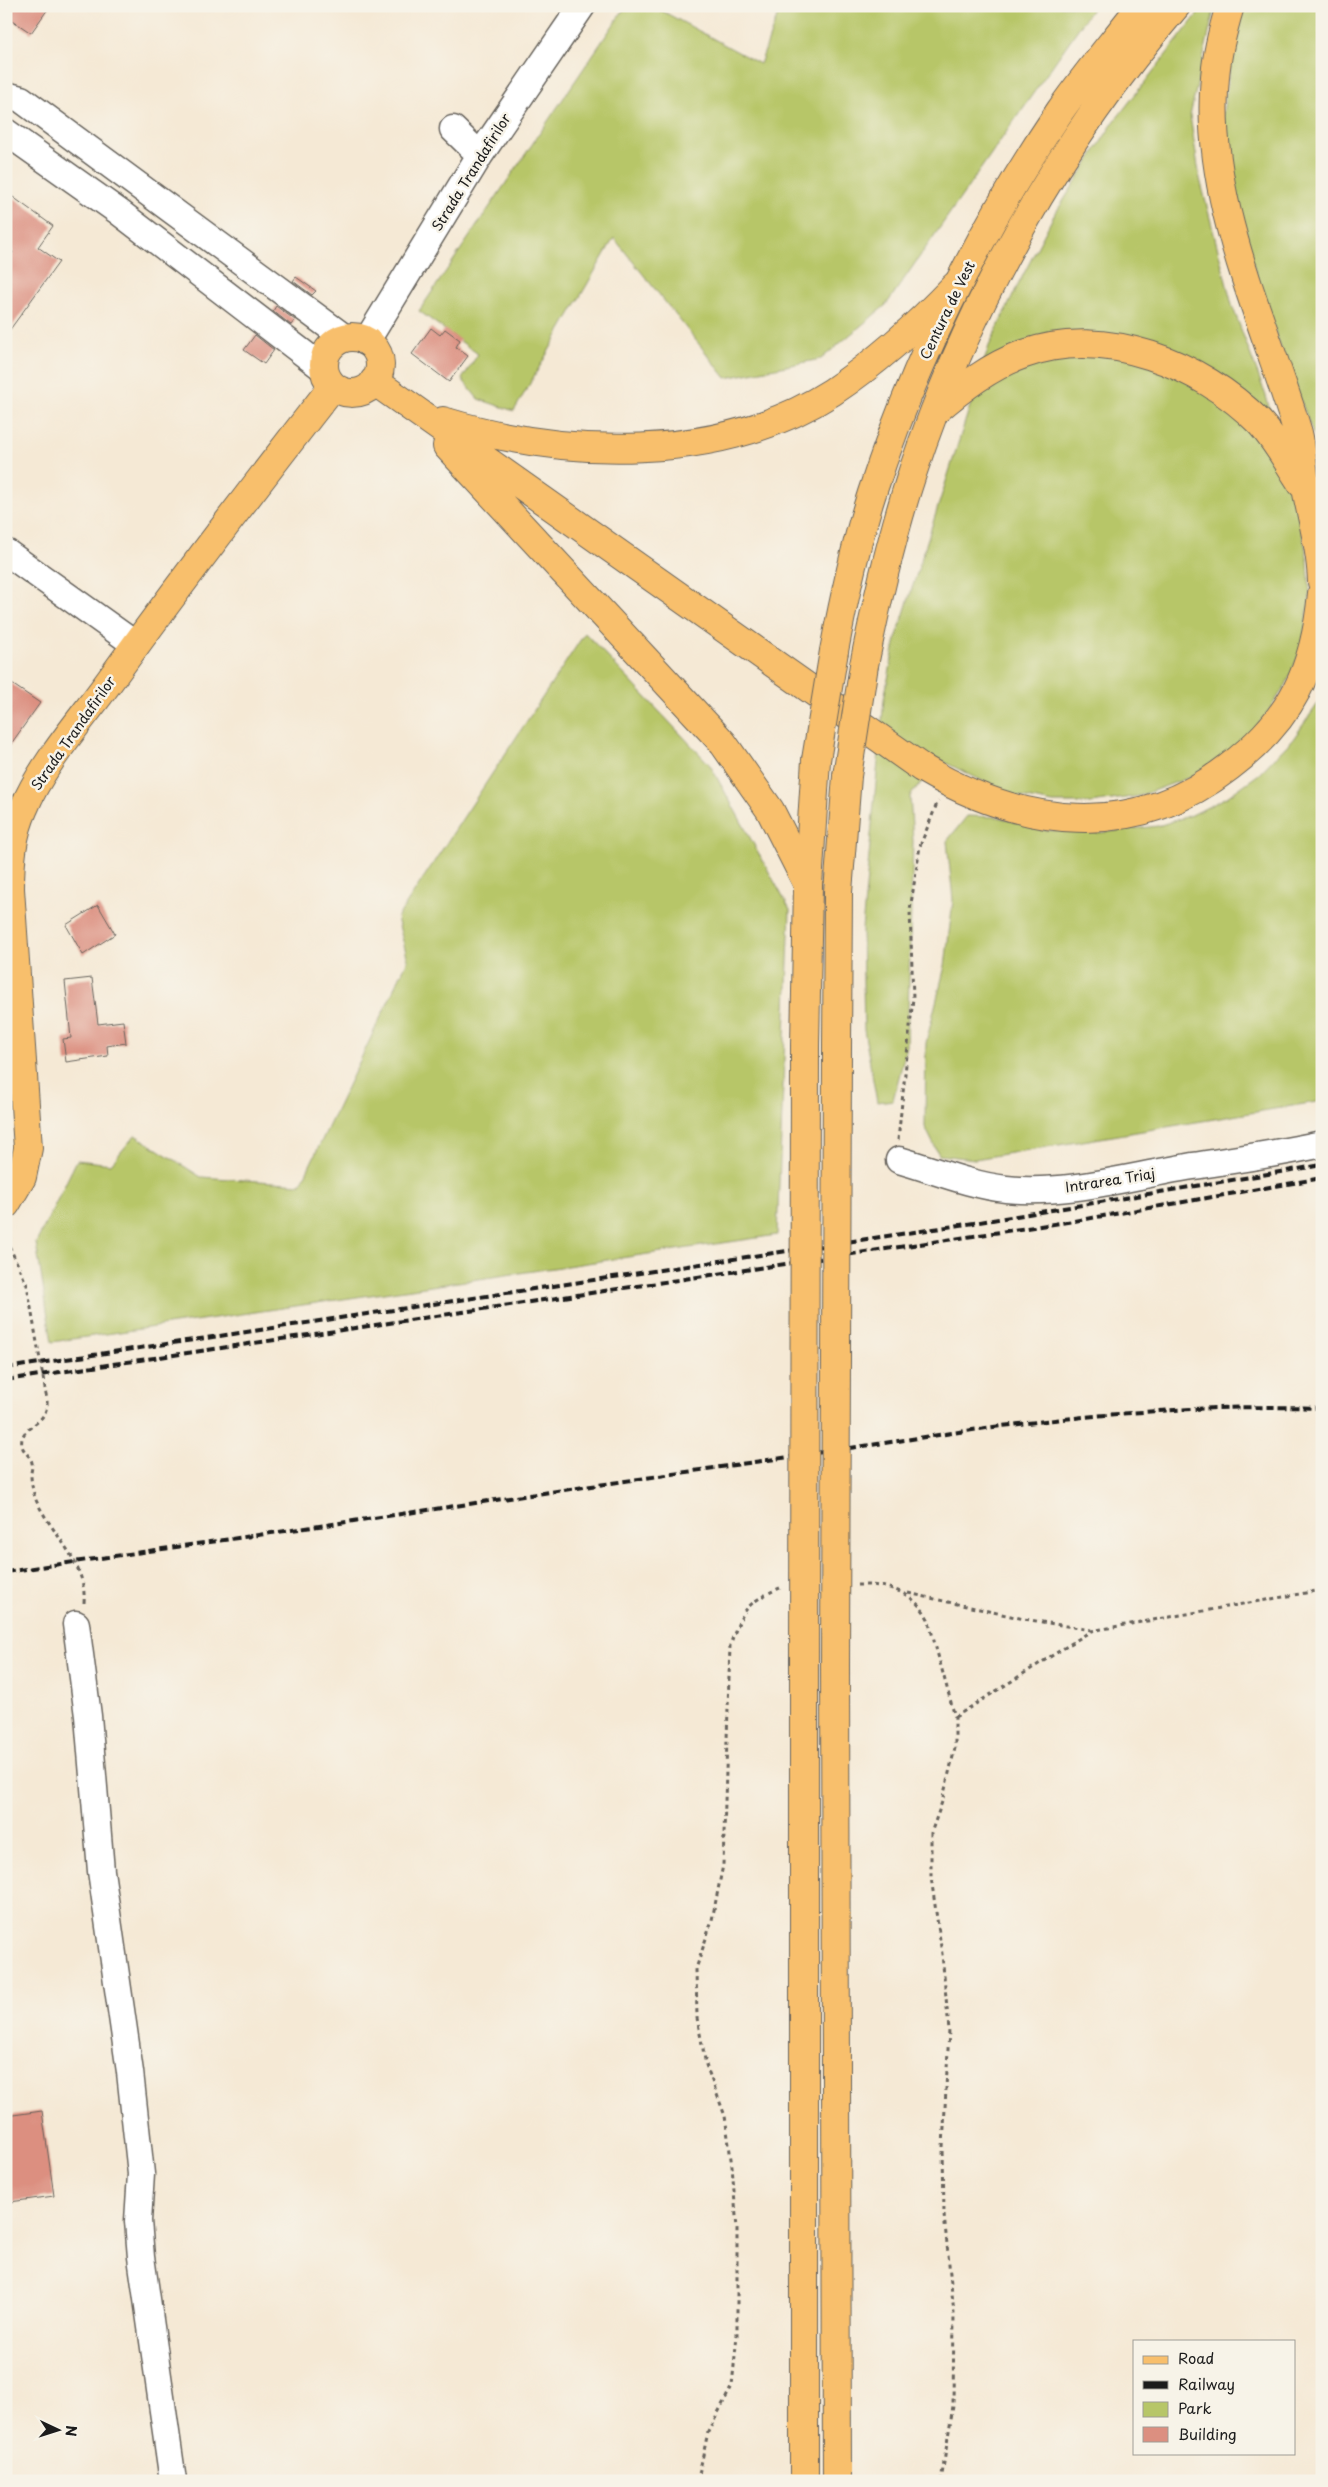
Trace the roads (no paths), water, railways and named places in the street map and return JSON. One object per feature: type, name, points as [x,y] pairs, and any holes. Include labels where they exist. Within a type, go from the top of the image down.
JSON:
[{"type":"main road","name":"Centura de Vest","points":[[804,2481],[805,1046],[808,885],[816,760],[834,651],[856,548],[872,494],[917,372],[958,283],[1021,172],[1061,111],[1141,6]]},
{"type":"main road","name":"Centura de Vest","points":[[837,2481],[835,1666],[837,1046],[838,892],[847,776],[874,614],[899,518],[935,411],[986,296],[1059,166],[1107,93],[1176,6]]},
{"type":"main road","points":[[1230,6],[1215,76],[1214,110],[1217,157],[1227,211],[1298,435],[1306,492],[1316,528],[1322,582]]},
{"type":"main road","points":[[423,416],[494,434],[585,446],[666,446],[712,439],[803,408],[831,392],[920,323],[958,283]]},
{"type":"main road","points":[[356,340],[373,348],[380,364],[374,381],[359,392],[350,393],[328,377],[327,353],[338,341],[356,340]]},
{"type":"main road","points":[[935,411],[962,388],[986,372],[1025,353],[1074,345],[1103,346],[1154,355],[1199,374],[1236,401],[1260,423],[1275,442],[1306,492]]},
{"type":"main road","name":"Strada Trandafirilor","points":[[6,1204],[22,1177],[28,1148],[10,964],[9,848],[23,808],[31,792],[136,645],[248,495],[328,377]]},
{"type":"main road","points":[[374,381],[867,731],[946,782],[994,803],[1018,810],[1067,818],[1094,818],[1137,813],[1168,804],[1192,793],[1216,778],[1260,741],[1294,698],[1315,647],[1322,593]]},
{"type":"main road","points":[[423,416],[457,458],[723,743],[770,810],[808,885]]},
{"type":"street","name":"Strada Trandafirilor","points":[[356,340],[582,6]]},
{"type":"street","points":[[6,95],[20,99],[356,340]]},
{"type":"street","points":[[453,129],[480,155]]},
{"type":"street","points":[[6,132],[119,212],[328,377]]},
{"type":"street","points":[[119,212],[137,184]]},
{"type":"street","points":[[6,552],[136,645]]},
{"type":"street","name":"Intrarea Triaj","points":[[899,1160],[1006,1189],[1041,1190],[1077,1187],[1187,1167],[1280,1154],[1322,1144]]},
{"type":"street","points":[[76,1624],[88,1716],[101,1871],[131,2081],[141,2174],[138,2222],[141,2257],[173,2481]]},
{"type":"railway","points":[[6,1368],[974,1223],[1322,1165]]},
{"type":"railway","points":[[6,1380],[1074,1221],[1322,1178]]},
{"type":"railway","points":[[6,1572],[986,1428],[1154,1411],[1238,1407],[1322,1408]]}]
